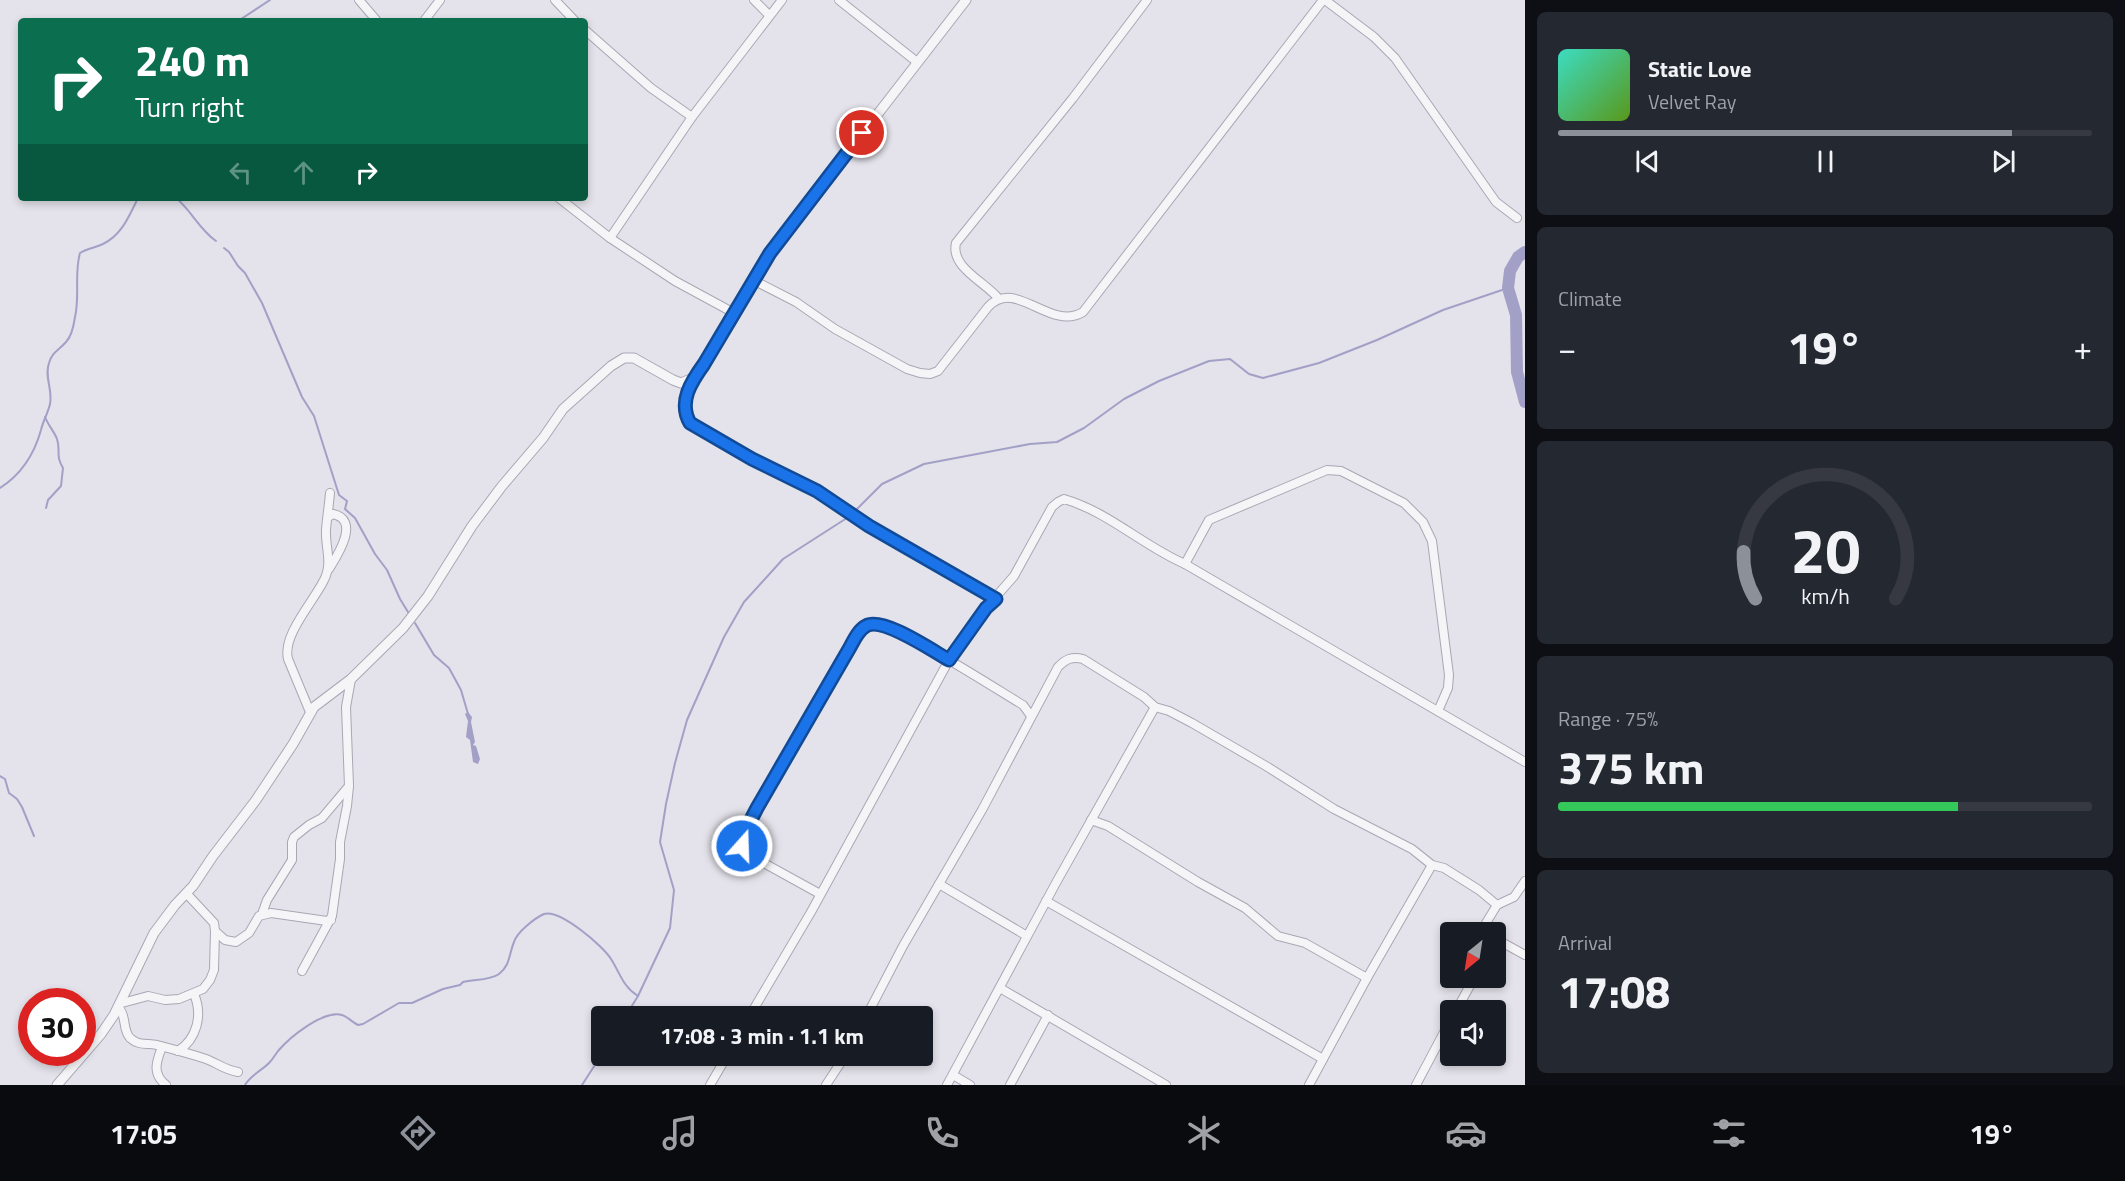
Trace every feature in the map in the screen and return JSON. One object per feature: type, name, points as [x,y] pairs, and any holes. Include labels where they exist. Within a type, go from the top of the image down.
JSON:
[{"type":"street","points":[[359,0],[374,18]]},
{"type":"street","points":[[426,18],[440,0]]},
{"type":"street","points":[[555,0],[572,18]]},
{"type":"street","points":[[754,0],[770,15]]},
{"type":"street","points":[[610,238],[692,117],[782,0]]},
{"type":"street","points":[[839,0],[917,62]]},
{"type":"street","points":[[966,0],[770,253],[704,364],[693,378],[684,404],[685,414],[690,423],[752,459],[822,494],[869,526],[996,599]]},
{"type":"street","points":[[1148,0],[1073,98],[956,243],[954,250],[958,261],[998,298],[1018,300],[1062,317],[1076,316],[1083,312],[1324,0],[1385,46],[1496,202],[1517,218]]},
{"type":"street","points":[[588,33],[651,88],[692,117]]},
{"type":"street","points":[[563,201],[610,238],[675,281],[734,313]]},
{"type":"street","points":[[753,280],[796,302],[849,338],[906,369],[930,374],[938,371],[988,306],[998,298]]},
{"type":"street","points":[[57,1085],[100,1034],[120,1006],[151,938],[256,800],[293,744],[310,712],[320,700],[351,679],[410,620],[428,596],[472,526],[543,438],[563,409],[611,366],[624,358],[634,358],[681,383],[693,378]]},
{"type":"street","points":[[1185,564],[1209,520],[1327,470],[1341,471],[1404,503],[1423,522],[1432,541],[1449,675],[1448,688],[1438,711]]},
{"type":"street","points":[[328,570],[329,555],[326,540],[330,493]]},
{"type":"street","points":[[755,1006],[949,660],[986,608],[1014,576],[1048,514],[1058,502],[1064,499],[1103,515],[1158,550],[1525,762]]},
{"type":"street","points":[[310,712],[288,658],[287,649],[291,637],[319,591],[346,537],[344,519],[333,514],[327,517]]},
{"type":"street","points":[[820,894],[745,852],[741,839],[849,649],[866,626],[875,623],[887,626],[1023,705],[1031,716]]},
{"type":"street","points":[[872,1006],[903,945],[982,810],[1058,667],[1065,660],[1074,657],[1083,659],[1155,707],[1169,711],[1334,808],[1412,849],[1432,865],[1444,868],[1497,905]]},
{"type":"street","points":[[302,970],[331,920],[340,859],[339,842],[344,827],[349,786],[346,706],[351,679]]},
{"type":"street","points":[[947,1085],[1046,901],[1155,707]]},
{"type":"street","points":[[215,931],[225,940],[236,942],[249,933],[292,860],[294,837],[303,829],[322,819],[349,786]]},
{"type":"street","points":[[1091,820],[1108,826],[1198,882],[1245,908],[1278,936],[1305,943],[1367,978]]},
{"type":"street","points":[[1309,1085],[1432,865]]},
{"type":"street","points":[[1487,922],[1497,905],[1514,897],[1525,881]]},
{"type":"street","points":[[939,884],[1027,936]]},
{"type":"street","points":[[120,1006],[148,996],[165,1000],[179,999],[195,994],[203,989],[210,980],[214,970],[214,923],[186,893]]},
{"type":"street","points":[[1046,901],[1323,1059]]},
{"type":"street","points":[[262,914],[331,920]]},
{"type":"street","points":[[1506,945],[1525,955]]},
{"type":"street","points":[[1000,988],[1166,1085]]},
{"type":"street","points":[[178,1051],[190,1043],[195,1033],[198,1009],[195,994]]},
{"type":"street","points":[[120,1006],[124,1016],[124,1027],[129,1037],[140,1044],[162,1047],[203,1058],[222,1068],[238,1072]]},
{"type":"street","points":[[1010,1085],[1048,1015]]},
{"type":"street","points":[[1416,1085],[1440,1040]]},
{"type":"street","points":[[162,1047],[156,1062],[156,1070],[166,1085]]},
{"type":"street","points":[[710,1085],[721,1066]]},
{"type":"street","points":[[826,1085],[838,1066]]},
{"type":"street","points":[[953,1075],[970,1085]]},
{"type":"shaded area","points":[[468,712],[472,717],[475,742],[473,745],[476,746],[480,759],[478,764],[473,762],[470,740],[466,737],[468,721],[465,714]]},
{"type":"waterway","points":[[243,18],[270,0]]},
{"type":"waterway","points":[[0,488],[15,477],[26,463],[35,448],[48,411],[51,399],[48,368],[50,359],[68,340],[73,327],[80,253],[103,244],[115,236],[136,201]]},
{"type":"waterway","points":[[179,201],[216,241]]},
{"type":"waterway","points":[[224,248],[245,273],[262,303],[302,397],[314,416],[339,495],[347,501],[345,509],[355,518],[375,554],[387,570],[408,612]]},
{"type":"waterway","points":[[1525,252],[1518,257],[1510,271],[1508,288],[1516,315],[1517,372],[1525,402]]},
{"type":"waterway","points":[[854,512],[882,484],[924,464],[1030,444],[1057,442],[1084,428],[1124,399],[1159,381],[1209,361],[1230,359],[1249,374],[1263,378],[1319,363],[1443,310],[1508,288]]},
{"type":"waterway","points":[[45,417],[57,439],[59,460],[63,468],[61,486],[48,500],[46,508]]},
{"type":"waterway","points":[[632,1006],[670,928],[674,890],[660,842],[675,763],[687,720],[724,637],[744,602],[783,559],[850,516]]},
{"type":"waterway","points":[[415,623],[434,655],[449,668],[461,690],[468,714]]},
{"type":"waterway","points":[[0,776],[5,779],[9,793],[22,807],[34,836]]},
{"type":"waterway","points":[[245,1085],[290,1039],[307,1026],[326,1017],[342,1015],[358,1025],[363,1024],[399,1003],[412,1003],[463,982],[486,979],[499,974],[507,964],[519,934],[531,922],[544,914],[560,917],[591,938],[611,959],[625,984],[638,996]]},
{"type":"waterway","points":[[582,1085],[594,1066]]},
{"type":"route","points":[[742,846],[741,839],[757,808],[849,649],[866,626],[875,623],[887,626],[949,660],[986,608],[996,599],[869,526],[809,486],[752,459],[718,437],[690,423],[685,414],[684,404],[693,378],[704,364],[770,253],[862,133]]}]
